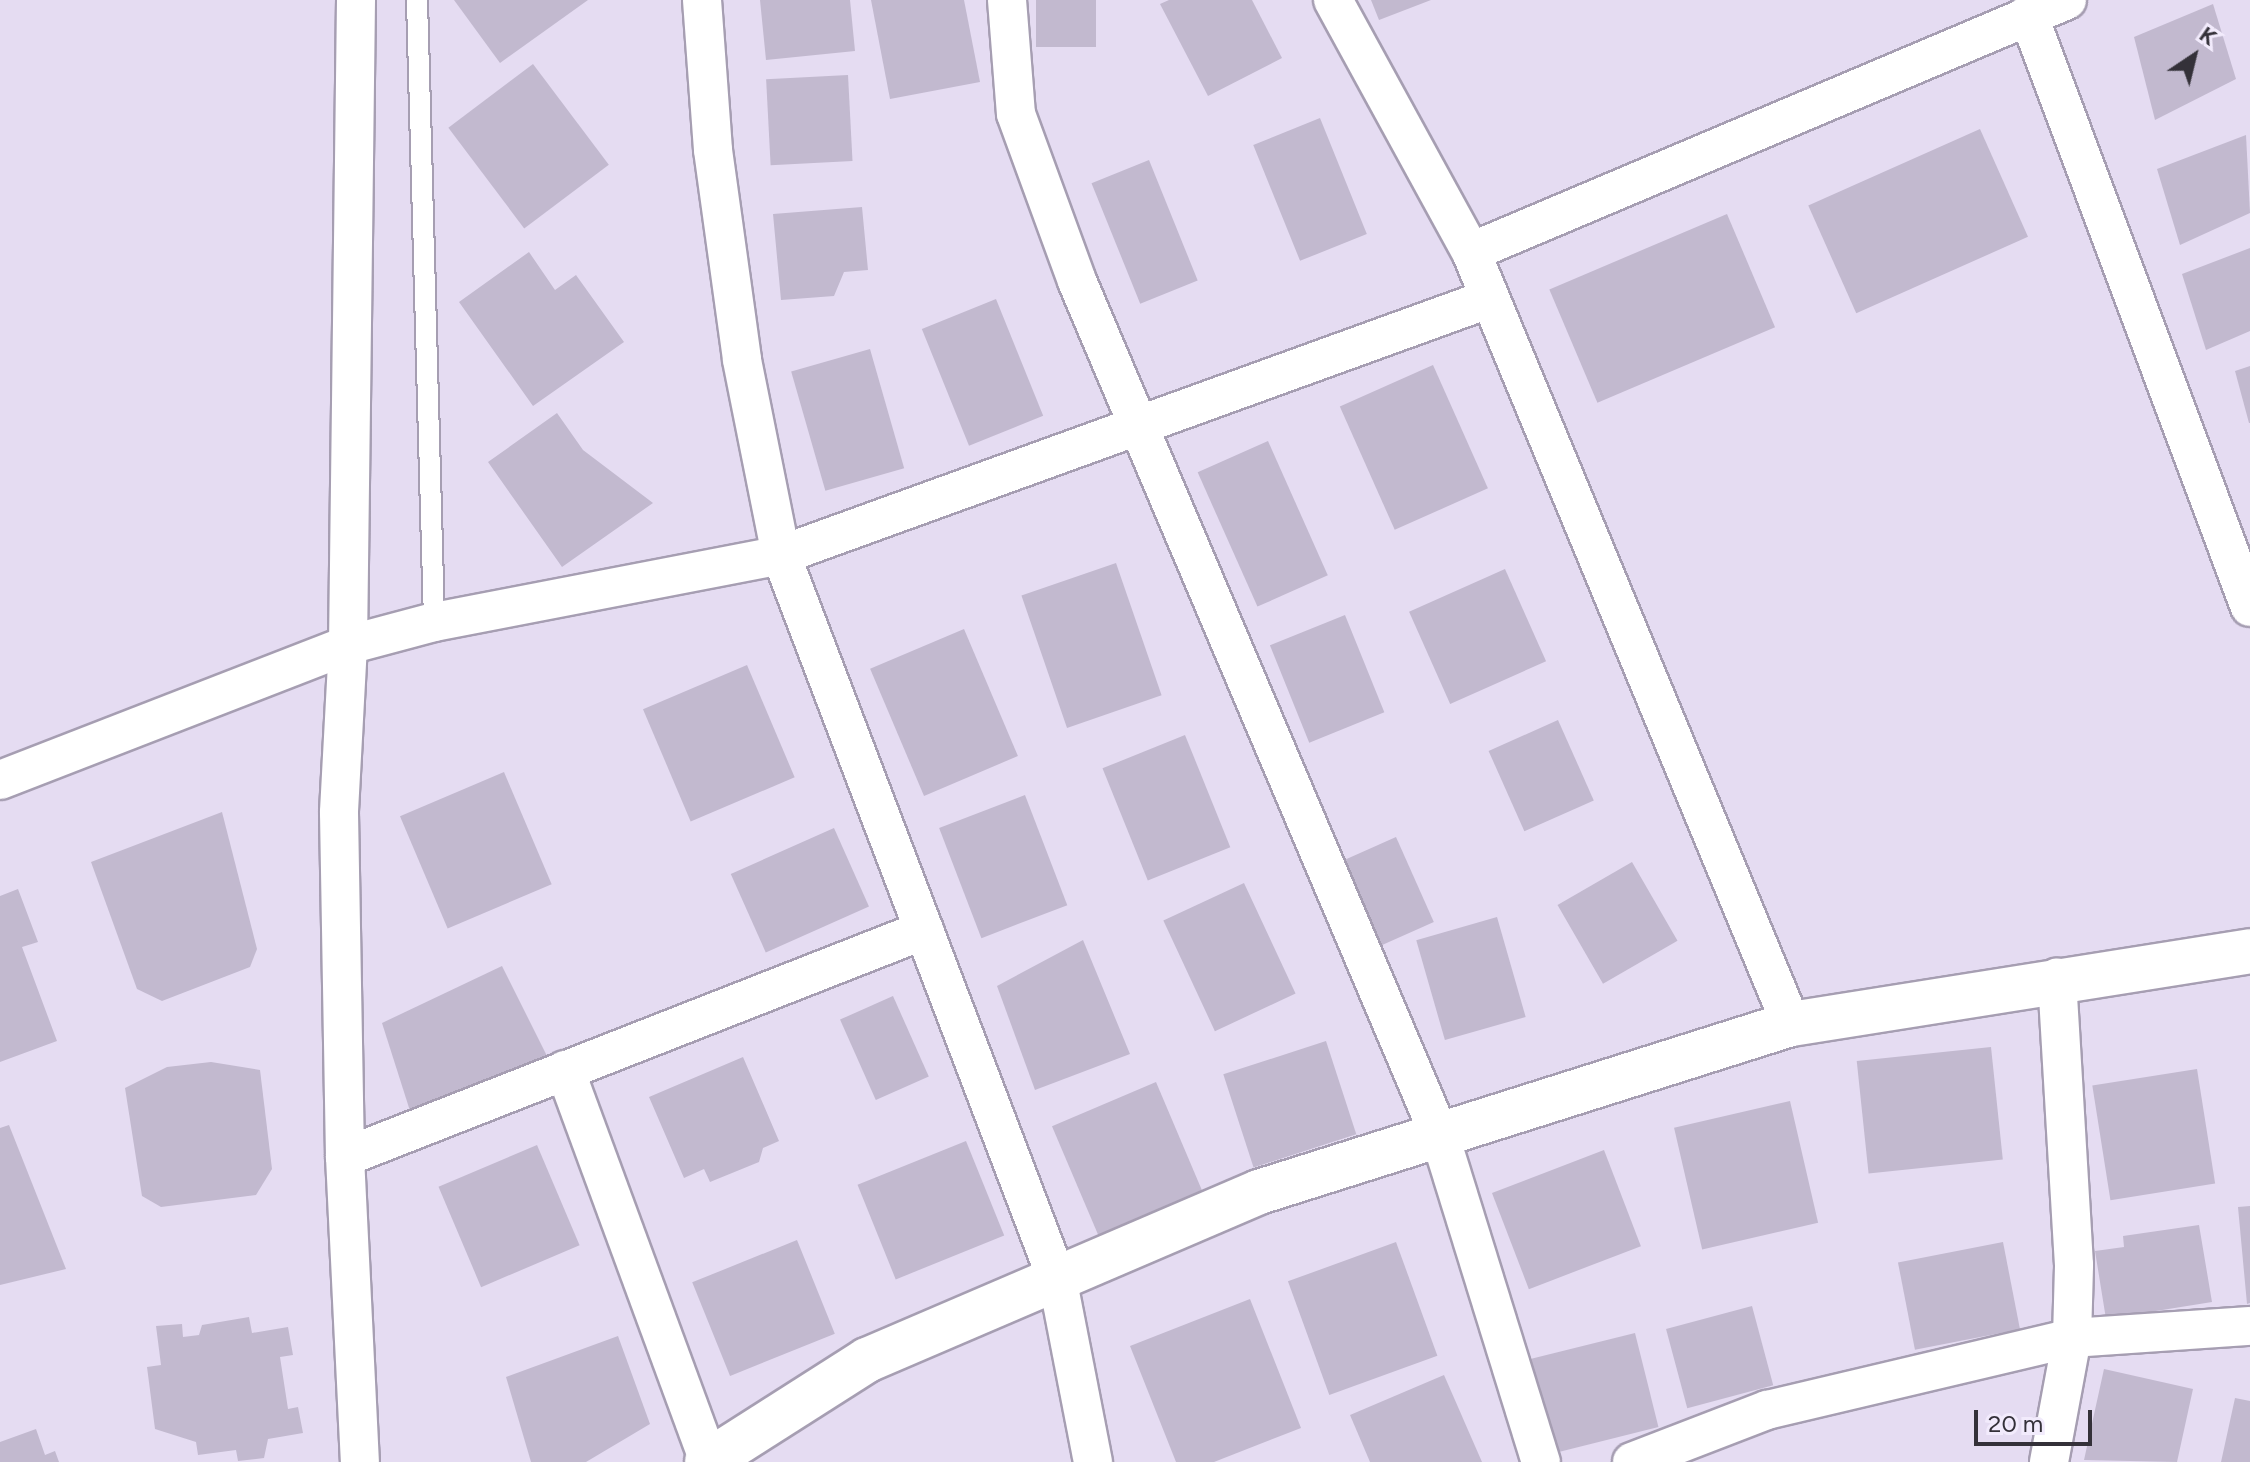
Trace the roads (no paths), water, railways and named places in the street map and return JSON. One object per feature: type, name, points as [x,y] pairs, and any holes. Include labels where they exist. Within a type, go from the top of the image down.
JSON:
[{"type":"street","points":[[356,0],[348,645],[339,813],[345,1157],[360,1462]]},
{"type":"street","points":[[702,0],[713,150],[740,345],[781,555],[1058,1282],[1093,1462]]},
{"type":"street","points":[[1007,0],[1016,114],[1077,281],[1144,424],[1440,1136],[1541,1462]]},
{"type":"street","points":[[1333,0],[1471,252],[1791,1024]]},
{"type":"street","points":[[1471,252],[2067,0]]},
{"type":"street","points":[[2028,14],[2250,607]]},
{"type":"street","points":[[0,780],[348,645],[434,622],[781,555],[1488,299]]},
{"type":"street","points":[[345,1157],[924,930]]},
{"type":"street","points":[[565,1070],[708,1462],[867,1360],[1058,1282],[1259,1192],[1791,1024],[2057,978],[2250,951]]},
{"type":"street","points":[[2049,1462],[2072,1338],[2074,1265],[2057,978]]},
{"type":"street","points":[[1632,1462],[1767,1410],[2072,1338],[2250,1326]]},
{"type":"lane","points":[[417,0],[434,622]]}]
